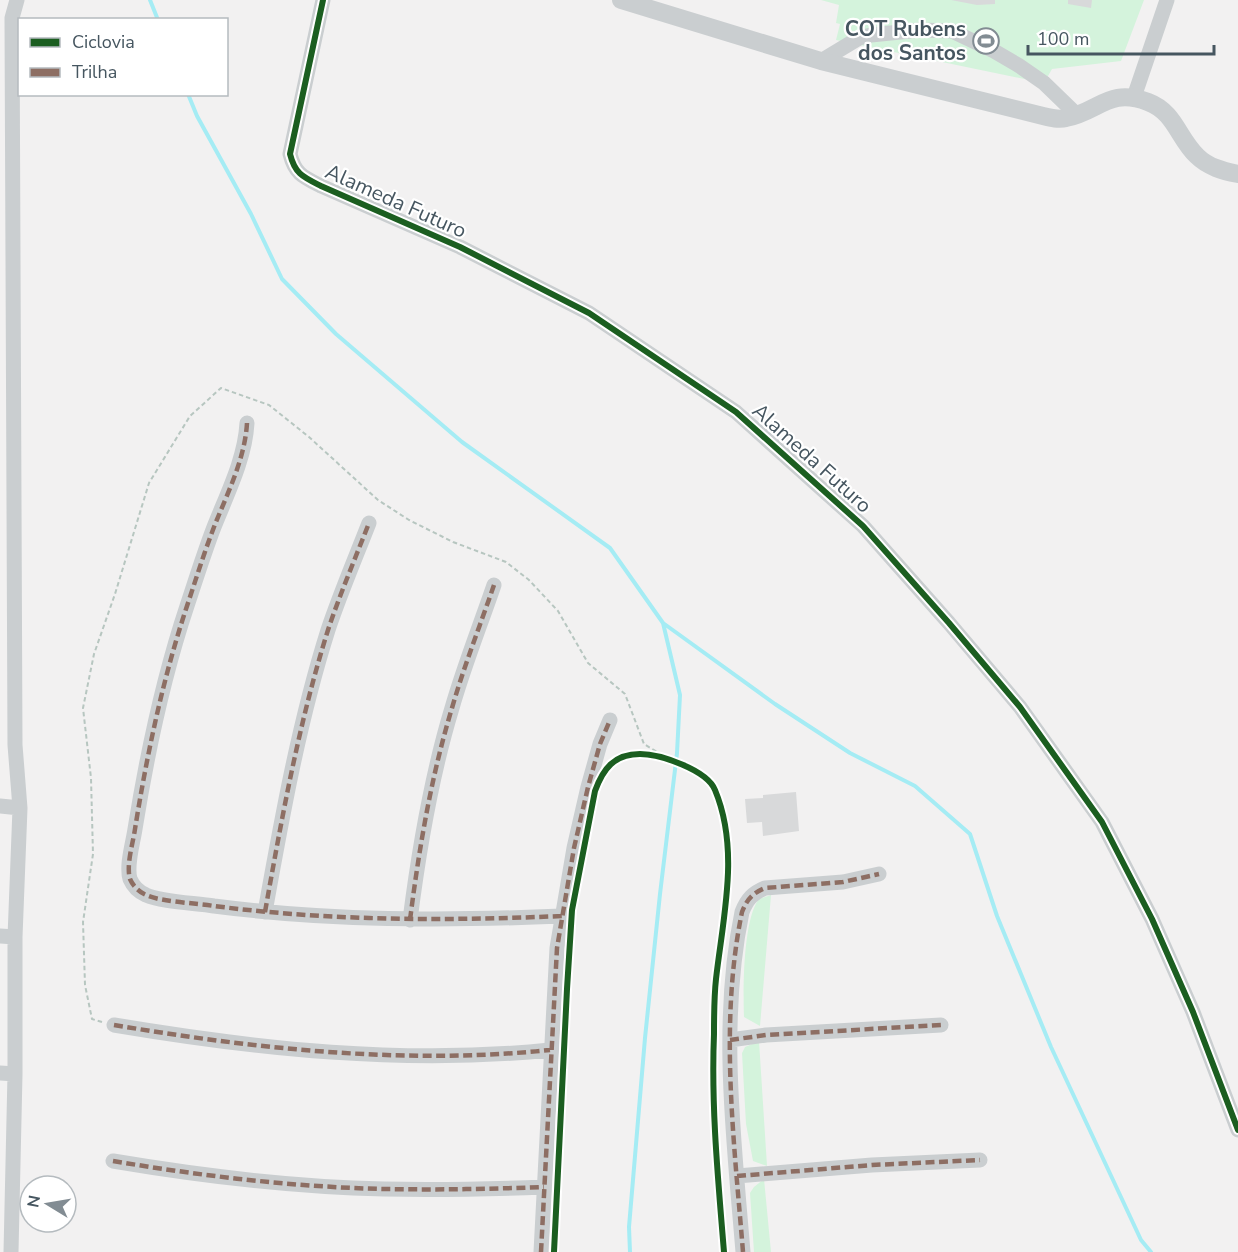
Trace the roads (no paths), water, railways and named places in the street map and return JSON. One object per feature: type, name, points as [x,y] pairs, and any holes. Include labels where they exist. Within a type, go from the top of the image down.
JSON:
[{"type":"street","points":[[11,1252],[6,1210],[8,937],[20,808],[15,745],[12,18],[17,0]]},
{"type":"street","name":"Alameda Futuro","points":[[323,0],[290,154],[294,168],[305,178],[321,186],[460,247],[589,313],[736,412],[863,526],[1020,707],[1102,822],[1152,919],[1193,1012],[1238,1131]]},
{"type":"street","points":[[621,0],[821,61],[1043,116],[1064,119],[1115,98],[1134,97],[1164,111],[1176,124],[1198,157],[1221,170],[1238,174]]},
{"type":"street","points":[[1134,97],[1167,0]]},
{"type":"street","points":[[821,61],[859,38],[871,35],[920,30],[952,31],[994,51],[1044,83],[1076,114]]},
{"type":"street","points":[[247,423],[246,438],[237,468],[207,545],[165,682],[141,794],[129,871],[134,886],[149,896],[265,912],[410,920],[562,916]]},
{"type":"street","points":[[265,912],[294,758],[311,691],[328,630],[369,523]]},
{"type":"street","points":[[410,920],[424,823],[438,761],[452,708],[494,585]]},
{"type":"street","points":[[541,1252],[557,948],[588,787],[600,744],[610,720]]},
{"type":"street","points":[[0,740],[15,745]]},
{"type":"street","points":[[0,806],[20,808]]},
{"type":"street","points":[[743,1252],[730,1040],[732,990],[738,927],[742,912],[747,900],[765,888],[843,882],[879,874]]},
{"type":"street","points":[[114,1025],[184,1037],[328,1051],[404,1055],[481,1055],[550,1050]]},
{"type":"street","points":[[730,1040],[766,1035],[941,1025]]},
{"type":"street","points":[[737,1176],[872,1165],[980,1160]]},
{"type":"street","points":[[113,1161],[196,1174],[382,1189],[544,1186]]},
{"type":"waterway","points":[[150,0],[157,18]]},
{"type":"waterway","points":[[189,96],[197,116],[251,214],[282,279],[336,334],[462,442],[610,548],[663,623],[680,695],[677,753],[645,1038],[629,1227],[630,1252]]},
{"type":"waterway","points":[[663,623],[775,704],[850,753],[915,786],[970,834],[997,916],[1051,1047],[1141,1240],[1151,1252]]},
{"type":"place","name":"COT Rubens dos Santos","points":[[986,41]]}]
